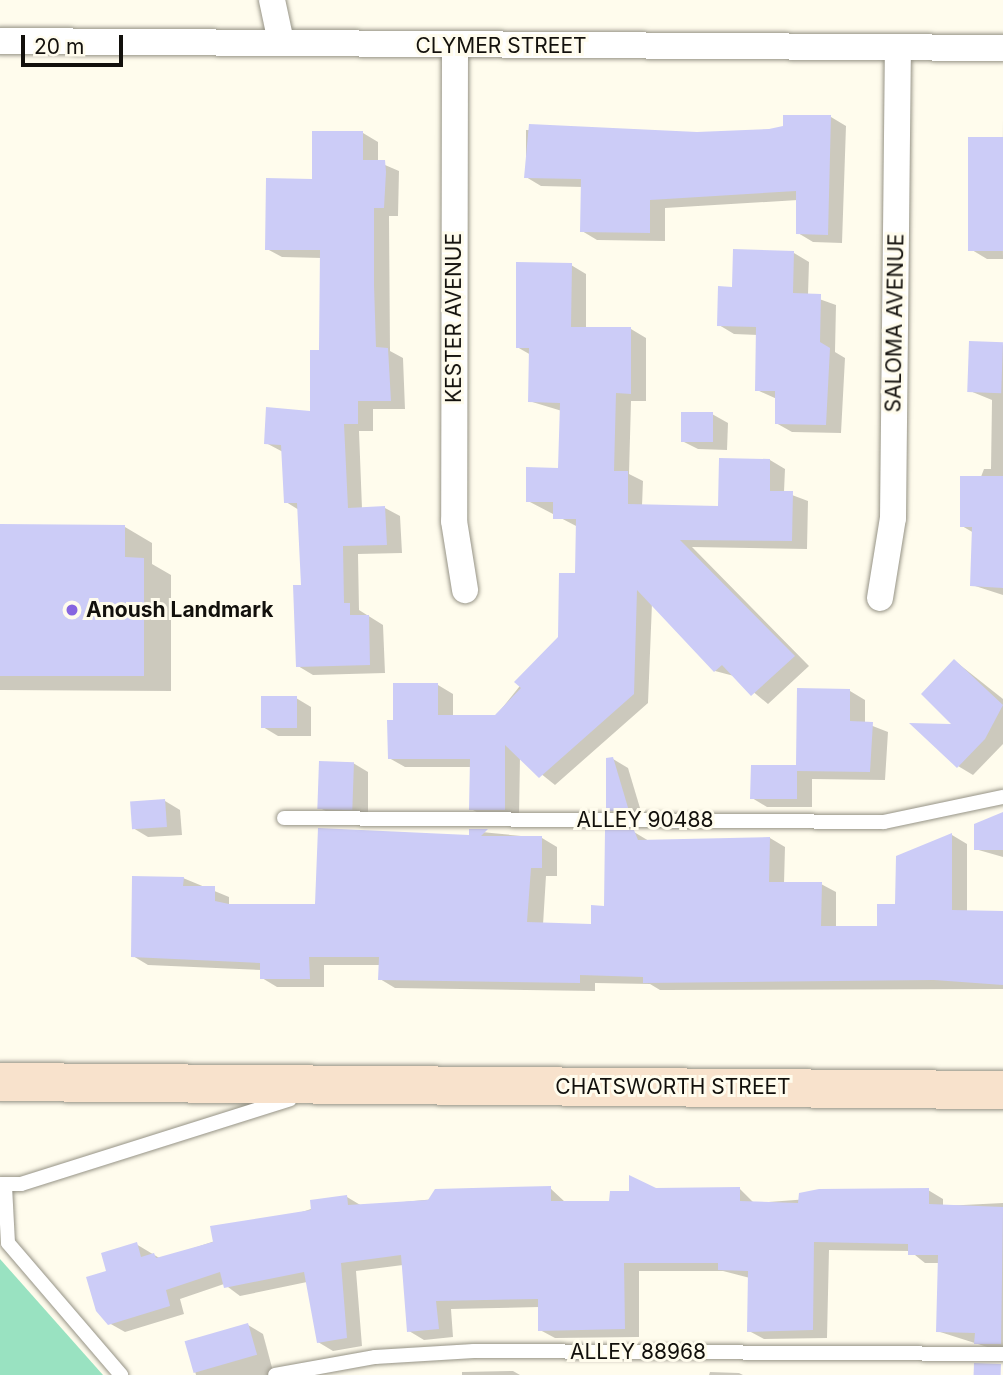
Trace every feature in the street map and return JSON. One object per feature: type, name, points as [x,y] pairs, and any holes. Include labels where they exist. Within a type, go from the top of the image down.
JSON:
[{"type":"main road","name":"CHATSWORTH STREET","points":[[0,1082],[1003,1090]]},
{"type":"street","points":[[272,0],[281,41]]},
{"type":"street","name":"CLYMER STREET","points":[[0,41],[1003,48]]},
{"type":"street","name":"KESTER AVENUE","points":[[455,46],[454,521],[464,590]]},
{"type":"street","name":"SALOMA AVENUE","points":[[880,598],[893,518],[898,47]]},
{"type":"lane","name":"ALLEY 90488","points":[[284,818],[893,822],[1003,797]]},
{"type":"lane","name":"CHATSWORTH STREET","points":[[3,1185],[342,1085]]},
{"type":"lane","points":[[3,1185],[8,1243],[121,1375]]},
{"type":"lane","name":"ALLEY 88968","points":[[275,1375],[375,1357],[460,1351],[1003,1354]]},
{"type":"green space","points":[[0,1259],[103,1375],[0,1375]]},
{"type":"building","points":[[783,115],[831,115],[828,235],[796,234],[796,191],[650,200],[650,233],[580,232],[581,179],[524,178],[529,124],[697,132],[769,129],[783,126]]},
{"type":"building","points":[[312,131],[363,131],[363,160],[385,160],[384,208],[374,208],[374,285],[376,347],[388,348],[391,401],[358,401],[358,424],[344,424],[348,508],[385,506],[387,545],[343,546],[344,603],[350,603],[350,615],[369,615],[370,665],[296,667],[293,585],[301,585],[297,503],[284,503],[281,445],[264,444],[266,407],[310,411],[310,350],[319,350],[320,250],[265,250],[266,178],[312,179]]},
{"type":"building","points":[[968,137],[1003,137],[1003,251],[968,251]]},
{"type":"building","points":[[733,249],[794,251],[793,293],[821,294],[820,342],[830,348],[826,425],[775,424],[775,391],[755,391],[756,327],[717,326],[718,286],[732,287]]},
{"type":"building","points":[[516,262],[572,263],[571,327],[631,327],[631,394],[616,393],[614,471],[628,471],[628,504],[718,506],[719,458],[770,459],[770,491],[793,491],[792,541],[680,540],[795,656],[751,696],[722,665],[714,672],[637,590],[634,694],[539,778],[505,745],[505,810],[469,810],[470,759],[388,759],[387,720],[393,720],[393,683],[438,683],[438,715],[495,715],[521,688],[514,682],[558,637],[559,573],[575,573],[576,519],[553,519],[553,502],[526,502],[526,467],[558,468],[560,403],[528,402],[529,348],[516,348]]},
{"type":"building","points":[[969,341],[1003,342],[1001,393],[967,392]]},
{"type":"building","points":[[681,412],[713,412],[713,442],[681,442]]},
{"type":"building","points":[[960,476],[1003,476],[1003,588],[970,586],[972,527],[960,527]]},
{"type":"building","name":"Anoush Landmark","points":[[0,524],[125,525],[125,557],[144,558],[144,676],[0,676]]},
{"type":"building","points":[[954,659],[1003,705],[985,739],[957,768],[909,723],[951,724],[921,694]]},
{"type":"building","points":[[797,688],[850,689],[850,721],[873,722],[870,772],[797,771],[797,799],[750,799],[751,765],[796,765]]},
{"type":"building","points":[[261,696],[297,696],[297,728],[261,728]]},
{"type":"building","points":[[613,757],[629,811],[606,811],[606,758]]},
{"type":"building","points":[[319,761],[354,762],[352,810],[317,809]]},
{"type":"building","points":[[165,799],[167,827],[132,829],[130,801]]},
{"type":"building","points":[[1003,812],[1003,850],[974,850],[974,824]]},
{"type":"building","points":[[318,828],[469,835],[469,829],[488,829],[481,836],[542,836],[542,868],[531,868],[527,922],[591,924],[591,905],[604,906],[605,830],[634,830],[638,840],[770,837],[769,882],[822,882],[821,926],[877,926],[877,904],[895,904],[896,856],[952,833],[952,910],[1003,911],[1003,985],[934,980],[643,983],[643,977],[580,975],[580,983],[378,980],[379,957],[309,957],[310,979],[260,979],[260,963],[131,957],[132,876],[184,877],[183,886],[215,886],[215,901],[229,904],[315,904]]},
{"type":"building","points":[[629,1175],[656,1188],[740,1187],[740,1201],[798,1203],[799,1193],[819,1189],[929,1188],[929,1204],[1003,1207],[1001,1344],[974,1344],[975,1333],[936,1332],[938,1255],[908,1255],[908,1244],[814,1242],[813,1330],[747,1332],[748,1271],[718,1270],[718,1263],[624,1263],[625,1329],[538,1331],[538,1299],[436,1301],[439,1329],[407,1332],[401,1255],[341,1263],[347,1338],[317,1343],[304,1272],[224,1288],[220,1272],[166,1290],[170,1306],[108,1325],[96,1311],[86,1277],[106,1271],[101,1253],[137,1242],[141,1257],[154,1253],[156,1258],[213,1242],[210,1226],[311,1210],[310,1200],[347,1195],[348,1205],[428,1200],[435,1189],[551,1186],[551,1201],[609,1201],[610,1191],[629,1191]]},
{"type":"building","points":[[248,1323],[257,1355],[194,1373],[185,1341]]},
{"type":"building","points":[[974,1363],[1001,1364],[1001,1375],[974,1375]]},
{"type":"place","name":"Anoush Landmark","points":[[72,610]]}]
